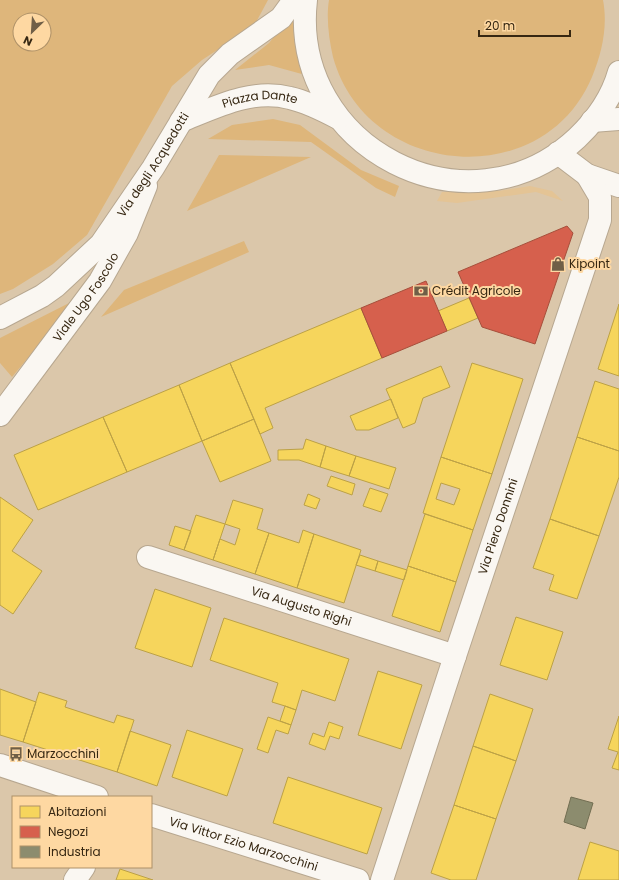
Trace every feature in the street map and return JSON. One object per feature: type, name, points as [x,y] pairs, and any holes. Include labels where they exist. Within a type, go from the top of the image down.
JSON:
[{"type":"street","name":"Via degli Acquedotti","points":[[0,318],[42,296],[56,286],[101,244],[153,168],[209,76],[230,54],[281,18],[294,0]]},
{"type":"street","points":[[306,0],[305,26],[311,63],[325,97],[338,118],[370,149],[389,161],[409,170],[437,178],[474,181],[496,178],[518,173],[558,153],[570,144],[592,121],[606,101],[619,72]]},
{"type":"street","name":"Piazza Dante","points":[[181,120],[235,100],[249,96],[268,95],[290,98],[311,105],[338,118]]},
{"type":"street","points":[[592,121],[619,119]]},
{"type":"street","points":[[558,153],[587,175],[619,186]]},
{"type":"street","name":"Viale Ugo Foscolo","points":[[0,415],[104,276],[127,233],[153,168]]},
{"type":"street","name":"Via Piero Donnini","points":[[382,880],[600,220],[600,197],[587,175]]},
{"type":"street","name":"Via Augusto Righi","points":[[148,557],[455,656]]},
{"type":"street","points":[[0,765],[94,796]]},
{"type":"street","name":"Via Vittor Ezio Marzocchini","points":[[152,814],[358,880]]},
{"type":"street","points":[[75,880],[83,868]]},
{"type":"shaded area","points":[[0,0],[268,0],[254,26],[202,60],[172,86],[87,235],[53,264],[13,289],[0,294]]},
{"type":"shaded area","points":[[329,0],[603,0],[605,20],[603,39],[599,58],[592,77],[568,115],[536,140],[497,154],[456,156],[417,147],[380,128],[352,97],[333,57],[328,28]]},
{"type":"shaded area","points":[[294,13],[298,47],[309,76],[269,65],[235,70],[269,43]]},
{"type":"shaded area","points":[[273,119],[300,125],[361,170],[399,186],[395,197],[376,188],[311,142],[208,139],[232,125]]},
{"type":"shaded area","points":[[219,155],[311,157],[187,211]]},
{"type":"shaded area","points":[[530,186],[552,191],[563,201],[536,192],[457,203],[437,201],[442,192],[498,191]]},
{"type":"shaded area","points":[[244,241],[249,252],[101,317],[124,290]]},
{"type":"shaded area","points":[[77,299],[12,377],[0,363],[0,338]]},
{"type":"building: Abitazioni","points":[[469,298],[478,318],[447,331],[438,311]]},
{"type":"building: Abitazioni","points":[[619,304],[619,376],[598,369]]},
{"type":"building: Abitazioni","points":[[361,308],[382,358],[265,408],[273,428],[260,434],[230,363]]},
{"type":"building: Abitazioni","points":[[230,363],[254,419],[202,441],[179,385]]},
{"type":"building: Abitazioni","points":[[472,363],[523,379],[492,474],[441,457]]},
{"type":"building: Abitazioni","points":[[441,366],[450,387],[423,398],[415,423],[403,428],[386,389]]},
{"type":"building: Abitazioni","points":[[595,381],[619,389],[619,451],[577,437]]},
{"type":"building: Abitazioni","points":[[179,385],[202,441],[127,472],[103,417]]},
{"type":"building: Abitazioni","points":[[391,399],[398,418],[369,430],[356,430],[350,416]]},
{"type":"building: Abitazioni","points":[[103,417],[127,472],[38,510],[14,455]]},
{"type":"building: Abitazioni","points":[[254,419],[271,461],[220,482],[202,441]]},
{"type":"building: Abitazioni","points":[[577,437],[619,451],[619,477],[599,536],[550,519]]},
{"type":"building: Abitazioni","points":[[306,439],[326,446],[320,467],[299,460],[278,460],[278,450],[303,449]]},
{"type":"building: Abitazioni","points":[[326,446],[356,456],[349,476],[320,467]]},
{"type":"building: Abitazioni","points":[[356,456],[396,468],[389,489],[349,476]]},
{"type":"building: Abitazioni","points":[[441,457],[492,474],[473,530],[423,513]],"holes":[[[441,483],[460,489],[454,505],[436,499]]]},
{"type":"building: Abitazioni","points":[[331,476],[355,484],[352,495],[327,486]]},
{"type":"building: Abitazioni","points":[[370,488],[388,494],[381,512],[363,506]]},
{"type":"building: Abitazioni","points":[[308,494],[320,499],[316,509],[304,505]]},
{"type":"building: Abitazioni","points":[[0,497],[33,520],[12,551],[42,571],[13,614],[0,605]]},
{"type":"building: Abitazioni","points":[[233,500],[263,509],[257,529],[269,533],[255,574],[213,560],[220,539],[235,545],[240,529],[225,524]]},
{"type":"building: Abitazioni","points":[[425,514],[473,530],[456,582],[408,566]]},
{"type":"building: Abitazioni","points":[[196,515],[225,524],[213,560],[184,550]]},
{"type":"building: Abitazioni","points":[[550,519],[599,536],[577,599],[549,590],[554,575],[533,568]]},
{"type":"building: Abitazioni","points":[[175,526],[191,531],[184,550],[169,545]]},
{"type":"building: Abitazioni","points":[[303,530],[314,534],[297,588],[255,574],[269,533],[299,543]]},
{"type":"building: Abitazioni","points":[[314,534],[361,550],[344,603],[297,588]]},
{"type":"building: Abitazioni","points":[[360,555],[378,561],[375,571],[356,565]]},
{"type":"building: Abitazioni","points":[[378,561],[407,570],[404,580],[375,571]]},
{"type":"building: Abitazioni","points":[[408,566],[456,582],[440,632],[392,616]]},
{"type":"building: Abitazioni","points":[[155,589],[211,608],[192,667],[135,648]]},
{"type":"building: Abitazioni","points":[[516,617],[563,632],[547,680],[500,665]]},
{"type":"building: Abitazioni","points":[[224,618],[349,659],[335,701],[302,690],[296,710],[272,702],[278,683],[210,660]]},
{"type":"building: Abitazioni","points":[[378,671],[422,685],[401,749],[358,735]]},
{"type":"building: Abitazioni","points":[[0,689],[36,702],[23,742],[0,735]]},
{"type":"building: Abitazioni","points":[[39,692],[67,701],[65,707],[114,723],[117,715],[134,720],[117,772],[23,742]]},
{"type":"building: Abitazioni","points":[[490,694],[533,709],[516,761],[473,746]]},
{"type":"building: Abitazioni","points":[[285,706],[296,710],[291,725],[280,721]]},
{"type":"building: Abitazioni","points":[[619,716],[619,770],[612,768],[618,752],[608,749]]},
{"type":"building: Abitazioni","points":[[268,717],[291,725],[288,734],[276,730],[268,753],[257,749]]},
{"type":"building: Abitazioni","points":[[329,722],[343,727],[339,739],[330,736],[325,750],[309,744],[313,733],[324,737]]},
{"type":"building: Abitazioni","points":[[187,730],[243,749],[227,796],[172,777]]},
{"type":"building: Abitazioni","points":[[130,731],[171,745],[157,786],[117,772]]},
{"type":"building: Abitazioni","points":[[473,746],[516,761],[496,819],[454,805]]},
{"type":"building: Abitazioni","points":[[288,777],[382,808],[367,854],[273,823]]},
{"type":"building: Abitazioni","points":[[454,805],[496,819],[476,880],[451,880],[431,873]]},
{"type":"building: Abitazioni","points":[[590,842],[619,851],[619,880],[578,880]]},
{"type":"building: Abitazioni","points":[[120,869],[153,880],[116,880]]},
{"type":"building: Negozi","points":[[567,226],[573,233],[535,344],[482,327],[458,272]]},
{"type":"building: Negozi","points":[[426,281],[447,331],[382,358],[361,308]]},
{"type":"building: Industria","points":[[571,797],[593,803],[585,829],[564,822]]},
{"type":"place","name":"Kipoint","points":[[558,264]]},
{"type":"place","name":"Crédit Agricole","points":[[421,291]]},
{"type":"place","name":"Marzocchini","points":[[16,754]]}]
